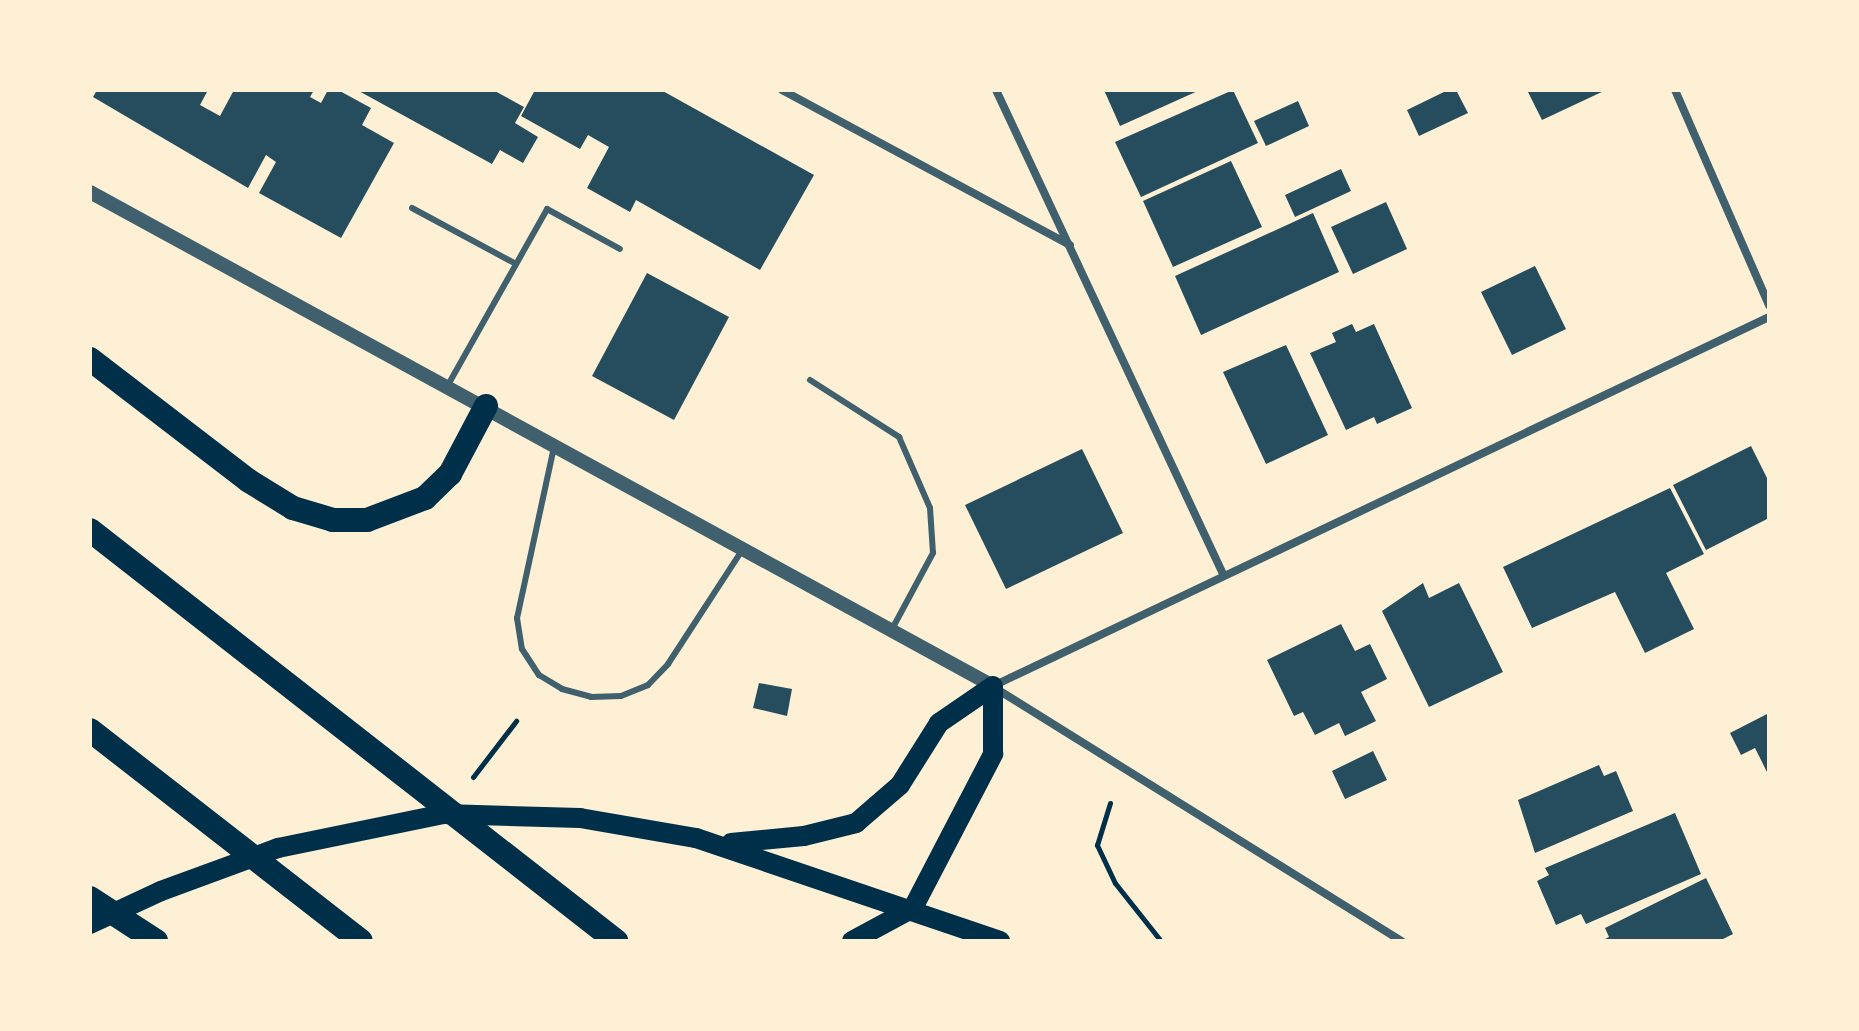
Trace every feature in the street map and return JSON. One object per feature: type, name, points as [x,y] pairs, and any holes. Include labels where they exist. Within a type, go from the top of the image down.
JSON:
[{"type":"highway","points":[[90,359],[249,481],[293,508],[333,520],[367,520],[425,498],[450,474],[486,406]]},
{"type":"highway","points":[[90,530],[616,941]]},
{"type":"highway","points":[[90,730],[361,941]]},
{"type":"highway","points":[[90,898],[156,941]]},
{"type":"main road","points":[[720,844],[804,836],[856,823],[900,785],[939,723],[993,686]]},
{"type":"main road","points":[[852,941],[913,908],[993,754],[993,686]]},
{"type":"main road","points":[[90,924],[161,891],[278,848],[444,814],[580,818],[720,844],[913,908],[1000,941]]},
{"type":"street","points":[[782,90],[1072,246]]},
{"type":"street","points":[[996,90],[1072,246],[1223,574]]},
{"type":"street","points":[[1675,90],[1769,305]]},
{"type":"street","points":[[90,192],[745,546],[993,686],[1402,941]]},
{"type":"street","points":[[993,686],[1769,317]]},
{"type":"lane","points":[[412,208],[516,264]]},
{"type":"lane","points":[[448,385],[547,209],[620,249]]},
{"type":"lane","points":[[810,380],[899,437],[930,508],[933,553],[892,629]]},
{"type":"lane","points":[[555,443],[517,618],[522,649],[539,675],[562,689],[591,697],[621,696],[648,685],[677,651],[745,546]]},
{"type":"path","points":[[444,814],[516,721]]},
{"type":"path","points":[[1110,803],[1097,845],[1115,883],[1161,941]]},
{"type":"building","points":[[97,90],[208,90],[200,105],[220,116],[234,90],[314,90],[310,97],[321,103],[328,90],[338,90],[371,108],[362,125],[394,143],[341,238],[259,193],[276,162],[266,155],[248,188],[93,97]]},
{"type":"building","points":[[357,90],[493,90],[524,107],[515,123],[538,137],[523,163],[500,150],[492,164]]},
{"type":"building","points":[[535,90],[661,90],[814,175],[760,270],[636,200],[630,212],[587,188],[609,147],[588,135],[580,149],[521,116]]},
{"type":"building","points":[[1104,90],[1200,90],[1120,126]]},
{"type":"building","points":[[1233,90],[1258,143],[1141,197],[1115,142]]},
{"type":"building","points":[[1448,90],[1456,90],[1468,113],[1419,136],[1407,110]]},
{"type":"building","points":[[1527,90],[1606,90],[1542,120]]},
{"type":"building","points":[[1298,101],[1309,126],[1266,146],[1254,121]]},
{"type":"building","points":[[1231,161],[1262,227],[1173,267],[1143,201]]},
{"type":"building","points":[[1341,169],[1351,191],[1295,217],[1285,195]]},
{"type":"building","points":[[1386,202],[1407,249],[1353,274],[1331,227]]},
{"type":"building","points":[[1313,213],[1339,272],[1201,335],[1175,276]]},
{"type":"building","points":[[1535,266],[1566,329],[1512,355],[1481,292]]},
{"type":"building","points":[[647,273],[729,317],[674,420],[592,376]]},
{"type":"building","points":[[1352,324],[1356,332],[1374,324],[1412,408],[1377,424],[1374,417],[1346,430],[1310,353],[1336,342],[1332,333]]},
{"type":"building","points":[[1286,345],[1328,435],[1266,464],[1223,372]]},
{"type":"building","points":[[1751,446],[1769,482],[1769,518],[1706,550],[1673,485]]},
{"type":"building","points":[[1082,449],[1123,533],[1006,589],[965,505]]},
{"type":"building","points":[[1670,488],[1704,554],[1666,573],[1694,629],[1645,653],[1615,592],[1532,628],[1503,567]]},
{"type":"building","points":[[1423,583],[1429,598],[1459,583],[1503,672],[1429,707],[1382,611]]},
{"type":"building","points":[[1341,624],[1355,651],[1370,644],[1387,679],[1361,692],[1376,721],[1345,736],[1339,723],[1315,735],[1303,712],[1294,716],[1267,660]]},
{"type":"building","points":[[759,683],[792,689],[787,716],[753,708]]},
{"type":"building","points":[[1769,713],[1769,776],[1755,748],[1741,755],[1730,733]]},
{"type":"building","points":[[1373,751],[1387,780],[1345,799],[1332,771]]},
{"type":"building","points":[[1599,765],[1604,776],[1616,771],[1633,811],[1535,853],[1518,800]]},
{"type":"building","points":[[1675,813],[1701,874],[1586,924],[1581,914],[1556,925],[1537,881],[1549,875],[1545,868]]},
{"type":"building","points":[[1706,878],[1733,934],[1719,941],[1601,941],[1609,937],[1605,928]]}]
